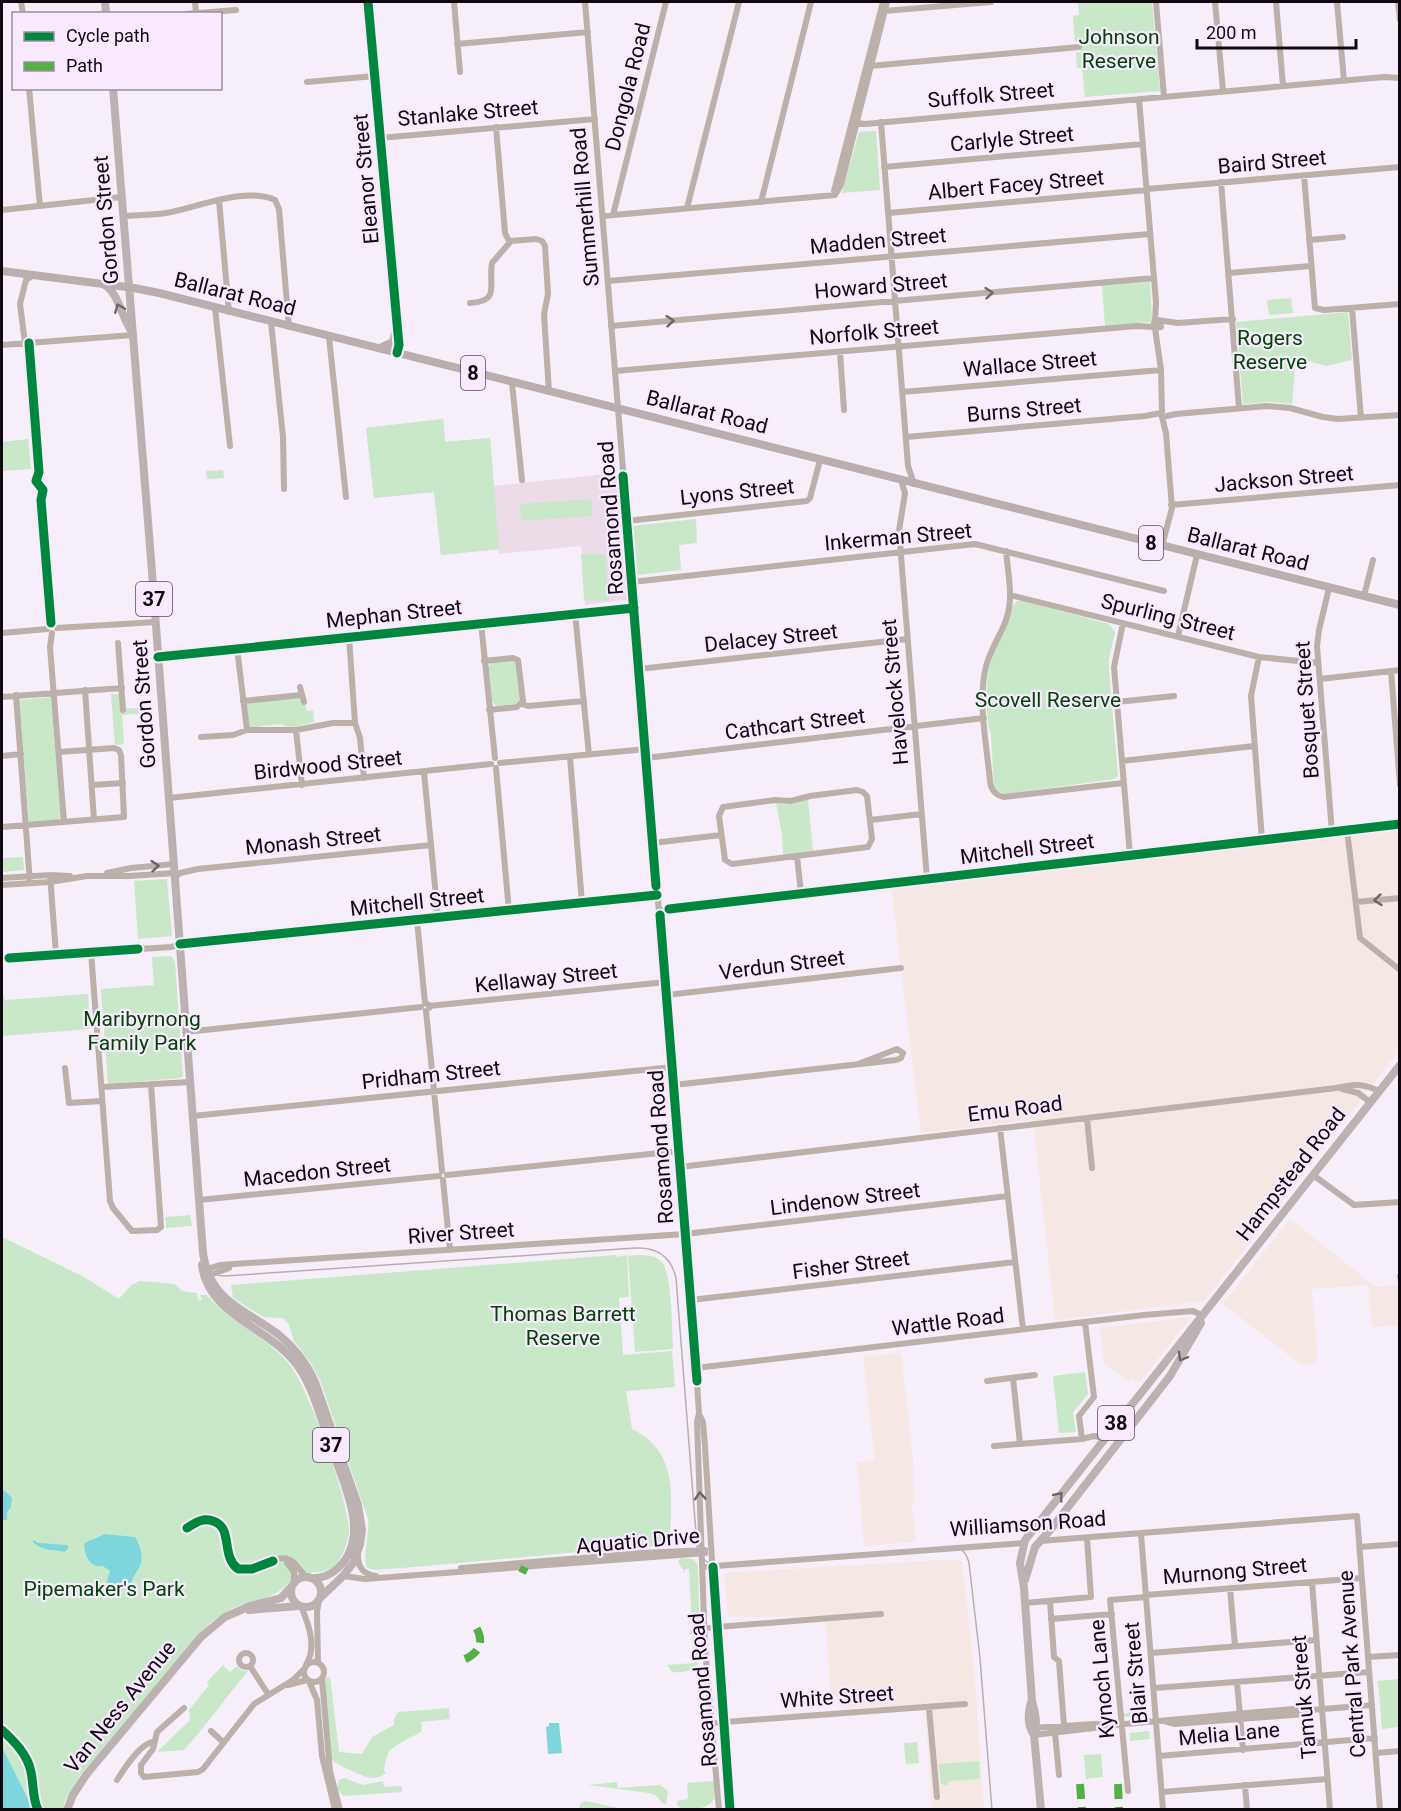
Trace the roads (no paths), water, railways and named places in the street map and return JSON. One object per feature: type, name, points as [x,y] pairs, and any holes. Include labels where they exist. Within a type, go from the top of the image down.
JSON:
[{"type":"highway","name":"Ballarat Road","points":[[2,271],[129,287],[1400,605]]},
{"type":"highway","points":[[376,348],[385,347],[393,342],[397,323]]},
{"type":"main road","name":"Gordon Street","points":[[112,90],[134,335],[202,1246],[209,1287],[219,1301],[279,1345],[296,1363],[310,1388],[337,1463],[353,1517],[353,1539],[344,1562],[336,1570],[326,1576],[308,1577]]},
{"type":"main road","points":[[103,284],[112,291],[126,325],[134,335]]},
{"type":"main road","name":"Hampstead Road","points":[[1024,1542],[1399,1066]]},
{"type":"main road","name":"Gordon Street","points":[[206,1273],[228,1302],[277,1334],[300,1356],[315,1383],[360,1514],[362,1530],[358,1552],[343,1576],[319,1599]]},
{"type":"main road","name":"Hampstead Road","points":[[1039,1541],[1051,1529],[1172,1373],[1211,1306]]},
{"type":"main road","points":[[277,1334],[279,1345]]},
{"type":"main road","name":"Williamson Road","points":[[1024,1542],[1039,1541]]},
{"type":"main road","name":"38","points":[[1024,1588],[1029,1564],[1039,1541]]},
{"type":"main road","name":"38","points":[[1024,1542],[1020,1561],[1041,1809]]},
{"type":"main road","points":[[308,1577],[320,1586],[319,1599]]},
{"type":"main road","name":"37","points":[[293,1585],[298,1580],[308,1577]]},
{"type":"main road","points":[[293,1585],[292,1597],[300,1606]]},
{"type":"main road","name":"Van Ness Avenue","points":[[67,1809],[86,1775],[192,1647],[208,1631],[232,1612],[285,1596],[293,1585]]},
{"type":"main road","name":"37","points":[[300,1606],[313,1605],[319,1599]]},
{"type":"main road","name":"Van Ness Avenue","points":[[208,1631],[227,1618],[247,1611],[300,1606]]},
{"type":"street","name":"Eleanor Street","points":[[368,2],[399,345],[397,353]]},
{"type":"street","points":[[454,2],[460,72]]},
{"type":"street","name":"Summerhill Road","points":[[585,2],[611,326],[620,409]]},
{"type":"street","name":"Dongola Road","points":[[613,214],[666,2]]},
{"type":"street","points":[[687,208],[739,2]]},
{"type":"street","points":[[761,202],[811,2]]},
{"type":"street","points":[[883,2],[883,11]]},
{"type":"street","points":[[603,216],[829,195],[836,188],[887,2]]},
{"type":"street","points":[[883,11],[991,2]]},
{"type":"street","points":[[1156,2],[1164,97]]},
{"type":"street","points":[[1215,2],[1223,91]]},
{"type":"street","points":[[1276,2],[1283,86]]},
{"type":"street","points":[[1337,2],[1344,81]]},
{"type":"street","points":[[1398,2],[1400,20]]},
{"type":"street","points":[[209,12],[236,10]]},
{"type":"street","points":[[457,44],[588,32]]},
{"type":"street","points":[[869,66],[1079,47]]},
{"type":"street","points":[[307,82],[375,76]]},
{"type":"street","name":"Suffolk Street","points":[[855,122],[881,122],[1400,76]]},
{"type":"street","points":[[29,90],[40,206]]},
{"type":"street","points":[[1139,99],[1172,505],[1162,546]]},
{"type":"street","name":"Stanlake Street","points":[[381,138],[595,119]]},
{"type":"street","points":[[881,122],[908,466],[916,484]]},
{"type":"street","points":[[496,128],[505,233],[512,241],[536,239],[542,241],[546,246],[548,294],[544,314],[549,392]]},
{"type":"street","name":"Carlyle Street","points":[[884,167],[1143,144]]},
{"type":"street","name":"Baird Street","points":[[1147,189],[1400,167]]},
{"type":"street","points":[[1304,176],[1314,306],[1317,310],[1400,304]]},
{"type":"street","points":[[1221,182],[1239,408]]},
{"type":"street","name":"Albert Facey Street","points":[[888,213],[1147,189]]},
{"type":"street","points":[[124,216],[166,213],[219,200],[258,195],[274,200],[279,209],[289,327]]},
{"type":"street","points":[[2,210],[122,197]]},
{"type":"street","points":[[219,200],[229,312]]},
{"type":"street","name":"Madden Street","points":[[608,281],[1150,234]]},
{"type":"street","points":[[1309,240],[1343,237]]},
{"type":"street","points":[[470,303],[483,302],[489,297],[492,291],[492,263],[512,241]]},
{"type":"street","points":[[1229,273],[1311,266]]},
{"type":"street","points":[[18,273],[24,285]]},
{"type":"street","points":[[34,275],[26,280],[20,304],[27,343],[39,472],[36,481],[43,490],[41,500],[52,628],[50,647],[64,822]]},
{"type":"street","name":"Howard Street","points":[[611,326],[1154,278]]},
{"type":"street","points":[[214,308],[230,446]]},
{"type":"street","points":[[1352,308],[1361,418]]},
{"type":"street","name":"Norfolk Street","points":[[615,371],[1233,319]]},
{"type":"street","points":[[271,322],[284,440],[282,468],[284,489]]},
{"type":"street","points":[[2,345],[134,335]]},
{"type":"street","points":[[329,337],[346,497]]},
{"type":"street","points":[[840,352],[844,411]]},
{"type":"street","name":"Wallace Street","points":[[902,392],[1161,370]]},
{"type":"street","points":[[512,383],[522,480]]},
{"type":"street","name":"Burns Street","points":[[906,436],[1274,406],[1330,418],[1400,415]]},
{"type":"street","name":"Rosamond Road","points":[[620,409],[627,521],[699,1413],[704,1434],[730,1809]]},
{"type":"street","name":"Lyons Street","points":[[627,521],[807,501],[810,498],[820,460]]},
{"type":"street","points":[[902,480],[908,466]]},
{"type":"street","name":"Havelock Street","points":[[902,480],[904,502],[899,526],[900,552],[927,879]]},
{"type":"street","name":"Havelock Street","points":[[904,502],[916,484]]},
{"type":"street","name":"Jackson Street","points":[[1172,505],[1400,485]]},
{"type":"street","name":"Inkerman Street","points":[[632,582],[969,544],[1006,551],[1164,591]]},
{"type":"street","points":[[1006,551],[1010,595],[1006,620],[992,648],[985,669],[983,690],[990,786],[999,795],[1008,796],[1124,783]]},
{"type":"street","points":[[1178,636],[1197,555]]},
{"type":"street","points":[[1364,596],[1373,560]]},
{"type":"street","name":"Bosquet Street","points":[[1329,588],[1319,630],[1318,663],[1332,832]]},
{"type":"street","name":"Spurling Street","points":[[1010,595],[1259,657],[1318,663]]},
{"type":"street","name":"Mephan Street","points":[[158,657],[634,608]]},
{"type":"street","points":[[575,614],[589,755]]},
{"type":"street","points":[[2,633],[156,622]]},
{"type":"street","points":[[481,623],[509,911]]},
{"type":"street","points":[[1123,623],[1115,660],[1130,855]]},
{"type":"street","points":[[349,637],[355,723],[360,738],[364,778]]},
{"type":"street","name":"Delacey Street","points":[[639,669],[908,639]]},
{"type":"street","points":[[118,643],[123,710]]},
{"type":"street","points":[[237,648],[247,730]]},
{"type":"street","points":[[1259,657],[1251,696],[1262,840]]},
{"type":"street","points":[[484,660],[513,658],[518,660],[522,704]]},
{"type":"street","points":[[1320,679],[1400,670]]},
{"type":"street","points":[[1391,671],[1400,785]]},
{"type":"street","points":[[300,687],[304,702]]},
{"type":"street","points":[[2,697],[122,688]]},
{"type":"street","points":[[85,690],[94,820]]},
{"type":"street","points":[[16,695],[30,880]]},
{"type":"street","points":[[243,701],[301,695]]},
{"type":"street","points":[[1117,702],[1174,696]]},
{"type":"street","points":[[489,710],[517,707],[522,704],[528,706],[584,700]]},
{"type":"street","name":"Cathcart Street","points":[[646,758],[984,718]]},
{"type":"street","points":[[201,737],[233,735],[247,730],[296,730],[333,723],[355,723]]},
{"type":"street","points":[[296,730],[302,785]]},
{"type":"street","points":[[1122,761],[1254,746]]},
{"type":"street","points":[[2,827],[124,817],[121,755],[118,750],[114,748],[59,752]]},
{"type":"street","name":"Birdwood Street","points":[[169,798],[645,749]]},
{"type":"street","points":[[2,756],[21,754]]},
{"type":"street","points":[[570,757],[582,903]]},
{"type":"street","points":[[424,772],[438,918]]},
{"type":"street","points":[[92,785],[123,783]]},
{"type":"street","points":[[857,790],[865,794],[872,839],[868,847],[730,864],[724,857],[721,835],[719,812],[725,806],[775,800],[791,801],[810,796],[857,790]]},
{"type":"street","points":[[870,820],[922,814]]},
{"type":"street","name":"Mitchell Street","points":[[659,910],[1400,824]]},
{"type":"street","points":[[1347,830],[1360,938],[1400,970]]},
{"type":"street","points":[[653,843],[721,835]]},
{"type":"street","name":"Monash Street","points":[[94,875],[175,876],[198,869],[431,845]]},
{"type":"street","points":[[797,856],[801,894]]},
{"type":"street","points":[[2,885],[30,880],[94,875],[174,862]]},
{"type":"street","name":"Monash Street","points":[[174,862],[180,866],[198,869]]},
{"type":"street","points":[[2,878],[30,880]]},
{"type":"street","points":[[50,878],[56,954]]},
{"type":"street","name":"Mitchell Street","points":[[2,958],[171,946],[657,895]]},
{"type":"street","points":[[1356,902],[1400,897]]},
{"type":"street","points":[[417,920],[450,1250]]},
{"type":"street","points":[[91,952],[111,1204],[132,1232],[154,1231],[160,1228],[150,1084]]},
{"type":"street","name":"Verdun Street","points":[[667,995],[901,968]]},
{"type":"street","name":"Kellaway Street","points":[[186,1032],[666,982]]},
{"type":"street","points":[[674,1085],[804,1072],[899,1059],[903,1053],[897,1049],[858,1064]]},
{"type":"street","name":"Pridham Street","points":[[193,1116],[672,1067]]},
{"type":"street","points":[[65,1068],[69,1103],[102,1101]]},
{"type":"street","points":[[102,1088],[190,1082]]},
{"type":"street","name":"Emu Road","points":[[680,1165],[1360,1084],[1379,1091]]},
{"type":"street","name":"Emu Road","points":[[1335,1088],[1352,1090],[1370,1102]]},
{"type":"street","points":[[1087,1118],[1092,1168]]},
{"type":"street","points":[[1000,1128],[1023,1329]]},
{"type":"street","name":"Macedon Street","points":[[199,1200],[679,1151]]},
{"type":"street","points":[[1313,1175],[1354,1205],[1400,1202]]},
{"type":"street","name":"Lindenow Street","points":[[685,1234],[1008,1196]]},
{"type":"street","name":"River Street","points":[[206,1273],[238,1265],[685,1234]]},
{"type":"street","name":"Fisher Street","points":[[691,1300],[1015,1262]]},
{"type":"street","name":"Wattle Road","points":[[696,1368],[1191,1311],[1203,1316]]},
{"type":"street","points":[[1082,1439],[1079,1416],[1094,1396],[1085,1322]]},
{"type":"street","points":[[987,1381],[1035,1375]]},
{"type":"street","points":[[1013,1378],[1020,1444]]},
{"type":"street","name":"Rosamond Road","points":[[699,1413],[697,1422],[704,1628],[719,1809]]},
{"type":"street","points":[[1082,1439],[1091,1436],[1105,1438]]},
{"type":"street","points":[[994,1446],[1082,1439],[1094,1440],[1098,1447]]},
{"type":"street","name":"Williamson Road","points":[[1039,1541],[1357,1516]]},
{"type":"street","name":"Central Park Avenue","points":[[1357,1516],[1380,1809]]},
{"type":"street","points":[[195,1522],[209,1520],[222,1526],[228,1556],[238,1569],[252,1569],[282,1558],[290,1560],[308,1577]]},
{"type":"street","name":"Blair Street","points":[[1141,1534],[1163,1809]]},
{"type":"street","points":[[1025,1603],[1091,1598],[1087,1538]]},
{"type":"street","name":"Williamson Road","points":[[702,1568],[1024,1542]]},
{"type":"street","points":[[1360,1547],[1400,1544]]},
{"type":"street","name":"Aquatic Drive","points":[[343,1576],[365,1579],[712,1551]]},
{"type":"street","points":[[358,1552],[358,1564],[363,1571],[379,1577]]},
{"type":"street","points":[[273,1561],[281,1560],[291,1566],[294,1572],[293,1585]]},
{"type":"street","name":"Murnong Street","points":[[1146,1596],[1362,1578]]},
{"type":"street","name":"Tamuk Street","points":[[1312,1582],[1330,1809]]},
{"type":"street","points":[[1230,1588],[1235,1646]]},
{"type":"street","name":"Kynoch Lane","points":[[1128,1791],[1110,1600],[1146,1596]]},
{"type":"street","points":[[318,1662],[316,1612],[319,1599]]},
{"type":"street","points":[[1050,1601],[1054,1657],[1059,1661],[1064,1726]]},
{"type":"street","points":[[300,1606],[311,1639],[310,1655],[304,1675],[317,1700],[324,1772],[335,1809]]},
{"type":"street","points":[[704,1628],[881,1614]]},
{"type":"street","points":[[1051,1619],[1112,1614]]},
{"type":"street","points":[[1151,1653],[1316,1640]]},
{"type":"street","points":[[1368,1657],[1400,1655]]},
{"type":"street","points":[[184,1708],[160,1728],[154,1740],[153,1750],[141,1766],[142,1775],[145,1777],[201,1771],[254,1704],[293,1680],[311,1662],[318,1662],[325,1671],[322,1679],[330,1771],[340,1809]]},
{"type":"street","points":[[250,1666],[268,1694]]},
{"type":"street","points":[[1154,1688],[1369,1672]]},
{"type":"street","points":[[268,1694],[285,1686],[308,1681],[316,1682],[322,1679]]},
{"type":"street","points":[[1238,1682],[1243,1749]]},
{"type":"street","name":"White Street","points":[[712,1723],[965,1704]]},
{"type":"street","points":[[1033,1730],[1055,1733],[1175,1718],[1240,1716],[1304,1708],[1311,1710],[1372,1705]]},
{"type":"street","points":[[929,1708],[937,1797]]},
{"type":"street","points":[[1033,1730],[1064,1726],[1114,1725]]},
{"type":"street","points":[[211,1731],[224,1742]]},
{"type":"street","points":[[1055,1733],[1059,1775]]},
{"type":"street","name":"Melia Lane","points":[[1159,1756],[1375,1738]]},
{"type":"street","points":[[117,1780],[128,1763],[146,1743],[154,1740]]},
{"type":"street","points":[[1376,1753],[1400,1751]]},
{"type":"street","points":[[1162,1792],[1328,1779]]},
{"type":"street","points":[[1245,1785],[1247,1809]]},
{"type":"water","points":[[2,1491],[12,1498],[7,1520],[2,1520]]},
{"type":"water","points":[[104,1534],[135,1537],[140,1547],[142,1559],[140,1566],[131,1584],[121,1590],[111,1588],[107,1581],[110,1571],[103,1566],[91,1563],[85,1553],[84,1544]]},
{"type":"water","points":[[34,1540],[38,1543],[69,1547],[65,1552],[48,1550],[37,1545],[33,1542]]},
{"type":"water","points":[[549,1723],[559,1723],[562,1753],[548,1754],[546,1727]]},
{"type":"water","points":[[2,1747],[33,1809],[2,1809]]},
{"type":"tram line","points":[[2,269],[118,286],[127,289],[132,298],[204,1255],[207,1267],[212,1273],[225,1276],[635,1248],[650,1249],[661,1254],[674,1270],[676,1278],[699,1554],[707,1562],[718,1565],[949,1547],[962,1550],[969,1563],[980,1658],[992,1810]]},
{"type":"park label","name":"Johnson Reserve","points":[[1119,49]]},
{"type":"park label","name":"Rogers Reserve","points":[[1270,350]]},
{"type":"park label","name":"Scovell Reserve","points":[[1048,700]]},
{"type":"park label","name":"Maribyrnong Family Park","points":[[142,1031]]},
{"type":"park label","name":"Thomas Barrett Reserve","points":[[563,1326]]},
{"type":"park label","name":"Pipemaker's Park","points":[[104,1589]]}]
